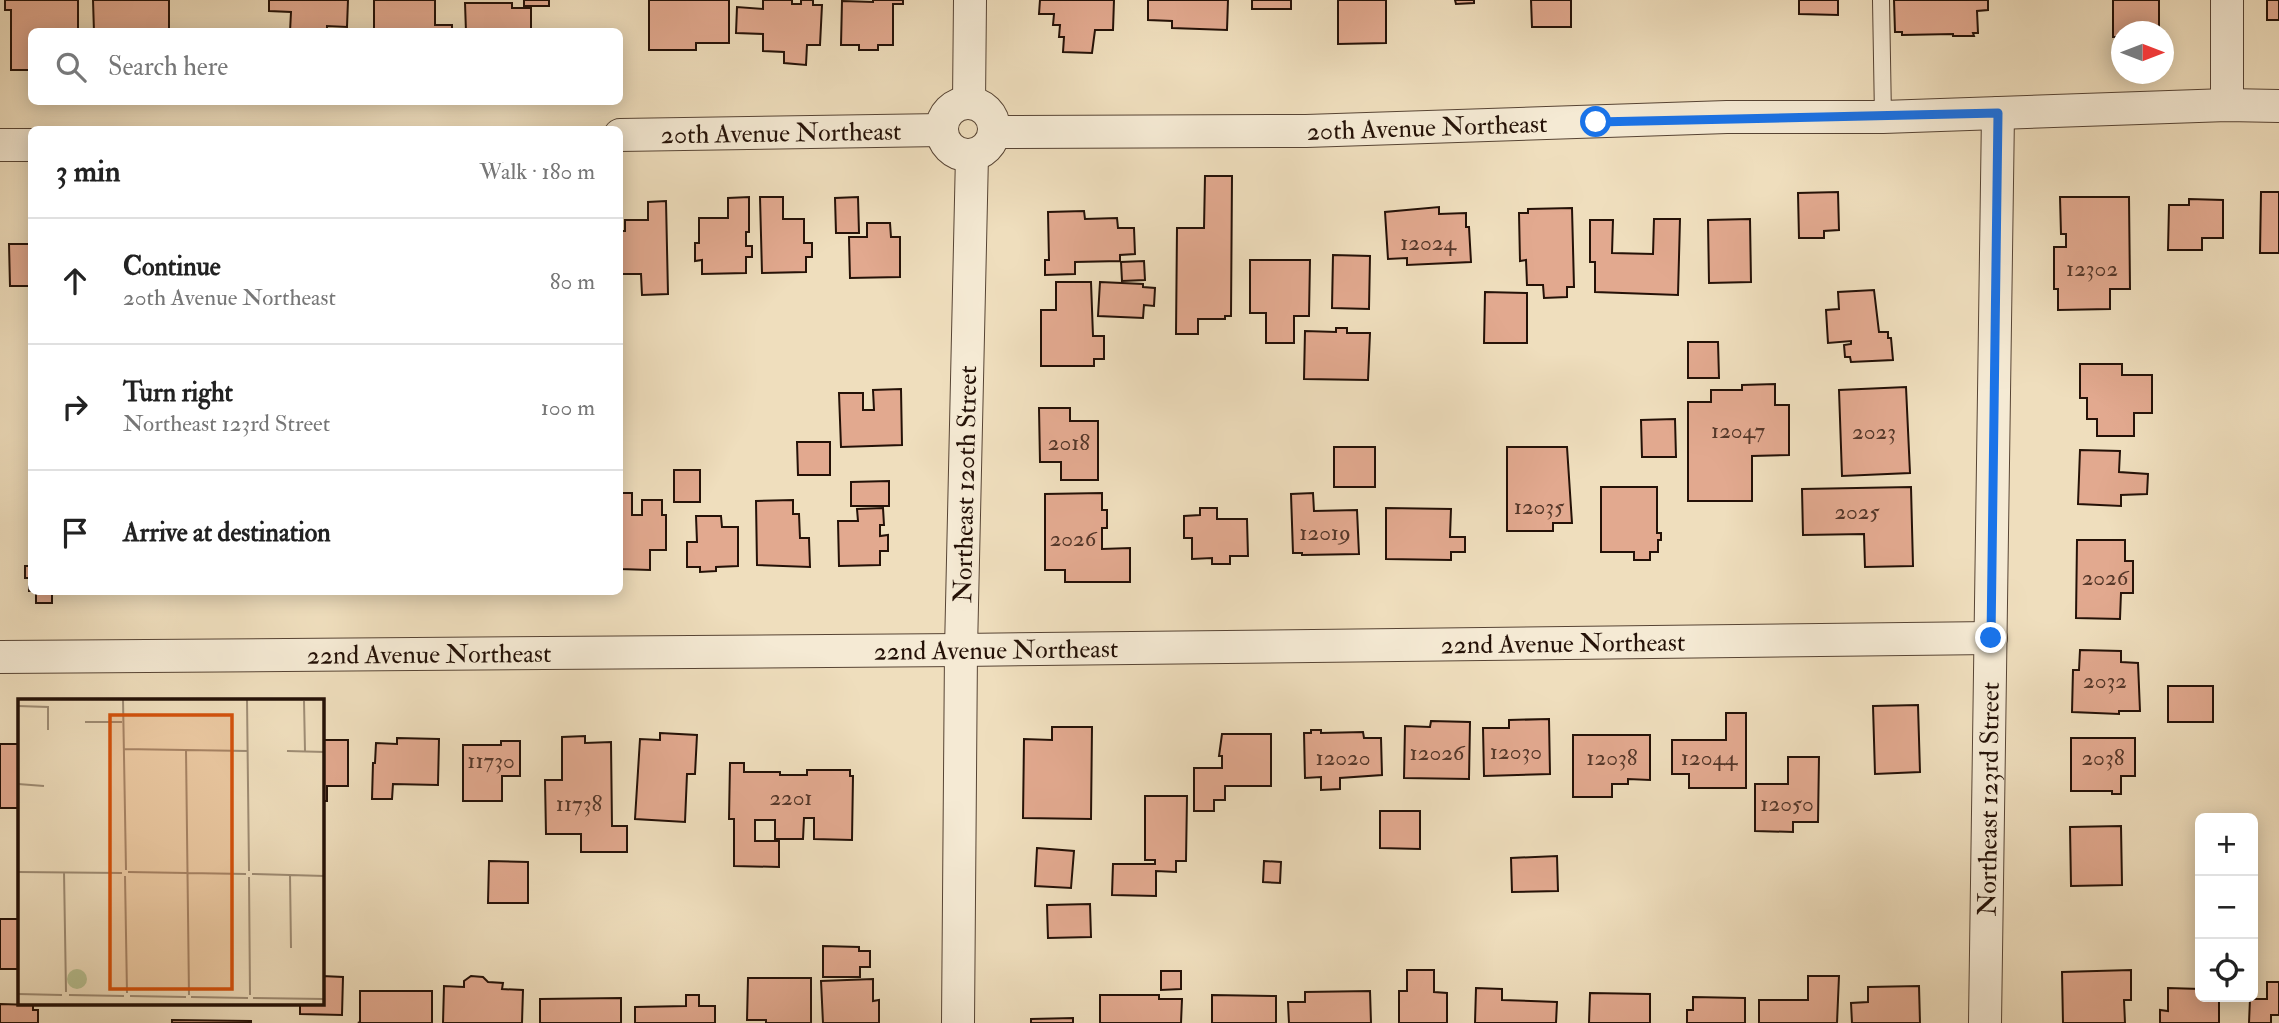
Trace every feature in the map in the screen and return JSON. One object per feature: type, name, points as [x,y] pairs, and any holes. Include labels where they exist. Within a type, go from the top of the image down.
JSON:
[{"type":"street","points":[[969,102],[970,0]]},
{"type":"street","points":[[2227,0],[2227,105]]},
{"type":"street","points":[[969,102],[985,108],[994,124],[995,132],[987,148],[972,155],[955,152],[948,146],[942,130],[947,114],[961,103],[969,102]]},
{"type":"street","name":"20th Avenue Northeast","points":[[995,132],[1306,131],[1727,117],[1883,117],[2227,105],[2279,106]]},
{"type":"street","name":"Northeast 123rd Street","points":[[1985,1023],[1998,113]]},
{"type":"street","name":"20th Avenue Northeast","points":[[623,135],[942,130]]},
{"type":"street","points":[[0,145],[28,145]]},
{"type":"street","name":"Northeast 120th Street","points":[[958,1023],[961,650],[972,155]]},
{"type":"street","name":"22nd Avenue Northeast","points":[[0,657],[961,650],[1991,638]]},
{"type":"lane","points":[[1881,0],[1883,117]]},
{"type":"building","points":[[5,0],[78,0],[78,28],[28,28],[28,70],[11,70],[11,10],[5,10]]},
{"type":"building","points":[[93,0],[169,0],[169,28],[94,28]]},
{"type":"building","points":[[269,0],[348,0],[347,27],[290,28],[291,12],[269,11]]},
{"type":"building","points":[[374,0],[435,0],[435,25],[452,25],[452,28],[374,28]]},
{"type":"building","points":[[524,0],[549,0],[549,6],[524,6]]},
{"type":"building","points":[[649,0],[729,0],[729,43],[696,43],[696,50],[649,50]]},
{"type":"building","points":[[763,0],[792,0],[792,4],[801,4],[801,0],[813,0],[813,5],[822,5],[820,45],[807,45],[806,65],[784,63],[784,52],[763,51],[763,34],[736,33],[737,7],[763,9]]},
{"type":"building","points":[[903,0],[903,4],[893,4],[893,45],[878,45],[878,50],[859,50],[859,45],[841,45],[842,1]]},
{"type":"building","points":[[1040,0],[1114,0],[1113,30],[1095,30],[1092,53],[1063,52],[1064,37],[1059,37],[1060,25],[1053,25],[1054,14],[1039,14]]},
{"type":"building","points":[[1148,0],[1228,0],[1227,30],[1172,28],[1172,21],[1148,20]]},
{"type":"building","points":[[1252,0],[1291,0],[1291,9],[1252,9]]},
{"type":"building","points":[[1338,0],[1386,0],[1386,43],[1338,44]]},
{"type":"building","points":[[1455,0],[1474,0],[1474,3],[1456,4]]},
{"type":"building","points":[[1531,0],[1571,0],[1571,27],[1532,27]]},
{"type":"building","points":[[1799,0],[1838,0],[1838,15],[1799,14]]},
{"type":"building","points":[[1894,0],[1988,0],[1988,10],[1977,11],[1978,33],[1973,33],[1974,36],[1902,35],[1902,32],[1895,32]]},
{"type":"building","points":[[2113,0],[2159,0],[2159,21],[2113,21]]},
{"type":"building","points":[[2267,0],[2279,0],[2279,20],[2267,20]]},
{"type":"building","points":[[465,3],[512,3],[512,8],[531,8],[531,28],[466,28]]},
{"type":"building","points":[[1205,176],[1232,176],[1231,316],[1225,316],[1225,319],[1198,319],[1198,334],[1176,334],[1177,228],[1204,228]]},
{"type":"building","points":[[1838,192],[1839,230],[1824,231],[1824,238],[1799,238],[1798,193]]},
{"type":"building","points":[[2261,192],[2279,192],[2279,253],[2260,253]]},
{"type":"building","points":[[749,197],[749,232],[746,232],[746,246],[752,246],[752,257],[746,257],[746,273],[702,274],[702,260],[695,261],[695,243],[699,243],[699,218],[728,218],[728,198]]},
{"type":"building","points":[[760,197],[783,197],[783,219],[804,219],[804,243],[812,243],[812,257],[806,257],[806,272],[762,273]]},
{"type":"building","points":[[858,197],[859,233],[836,233],[835,198]]},
{"type":"building","points":[[2060,197],[2129,197],[2130,289],[2110,289],[2110,309],[2058,310],[2058,289],[2054,289],[2054,247],[2066,247],[2066,234],[2061,234]]},
{"type":"building","points":[[2189,199],[2223,200],[2223,238],[2202,238],[2202,250],[2168,250],[2169,205],[2189,205]]},
{"type":"building","points":[[666,201],[668,294],[642,295],[641,274],[623,274],[625,220],[648,220],[648,202]]},
{"type":"building","points":[[1439,207],[1439,214],[1466,213],[1471,262],[1407,265],[1407,258],[1388,259],[1385,212]]},
{"type":"building","points":[[1572,208],[1574,287],[1567,287],[1567,297],[1544,298],[1543,285],[1527,285],[1526,260],[1520,261],[1519,213],[1528,213],[1528,209]]},
{"type":"building","points":[[1084,211],[1085,219],[1117,218],[1118,228],[1134,228],[1135,254],[1120,255],[1120,261],[1075,262],[1075,274],[1045,275],[1045,260],[1049,260],[1048,212]]},
{"type":"building","points":[[1654,219],[1680,219],[1678,295],[1595,292],[1595,262],[1590,262],[1590,220],[1613,220],[1612,253],[1653,254]]},
{"type":"building","points":[[1750,219],[1751,282],[1709,283],[1708,220]]},
{"type":"building","points":[[867,223],[890,223],[891,237],[900,237],[900,277],[850,278],[849,237],[867,237]]},
{"type":"building","points":[[9,244],[28,244],[28,286],[10,286]]},
{"type":"building","points":[[1333,255],[1370,256],[1369,309],[1332,308]]},
{"type":"building","points":[[1250,260],[1310,260],[1309,316],[1294,316],[1294,343],[1266,343],[1266,313],[1250,313]]},
{"type":"building","points":[[1144,261],[1145,280],[1122,281],[1121,262]]},
{"type":"building","points":[[1056,282],[1091,282],[1093,336],[1104,336],[1104,359],[1094,359],[1094,366],[1041,366],[1041,310],[1056,310]]},
{"type":"building","points":[[1100,282],[1143,284],[1143,287],[1155,288],[1154,306],[1144,305],[1143,318],[1098,316]]},
{"type":"building","points":[[1874,290],[1879,332],[1888,332],[1888,338],[1891,338],[1893,360],[1851,362],[1850,357],[1845,357],[1844,345],[1851,344],[1851,341],[1828,343],[1826,310],[1839,309],[1838,292]]},
{"type":"building","points":[[1485,292],[1527,293],[1527,343],[1484,343]]},
{"type":"building","points":[[1336,328],[1347,328],[1347,333],[1370,333],[1368,380],[1304,379],[1305,331],[1336,332]]},
{"type":"building","points":[[1688,342],[1718,342],[1719,378],[1688,378]]},
{"type":"building","points":[[2080,364],[2122,364],[2122,375],[2152,375],[2152,413],[2134,413],[2134,436],[2097,436],[2097,419],[2087,419],[2087,398],[2080,398]]},
{"type":"building","points":[[1775,384],[1775,405],[1789,405],[1789,455],[1752,456],[1752,501],[1688,501],[1688,402],[1711,402],[1711,390],[1742,390],[1742,385]]},
{"type":"building","points":[[1906,387],[1910,473],[1842,476],[1839,390]]},
{"type":"building","points":[[901,389],[902,445],[841,447],[839,393],[863,393],[863,410],[874,410],[873,390]]},
{"type":"building","points":[[1039,408],[1070,408],[1070,421],[1098,421],[1098,480],[1061,480],[1061,462],[1040,462]]},
{"type":"building","points":[[1675,419],[1676,457],[1642,457],[1641,420]]},
{"type":"building","points":[[797,442],[830,442],[830,475],[798,475]]},
{"type":"building","points":[[1334,447],[1375,447],[1375,487],[1334,487]]},
{"type":"building","points":[[1507,447],[1567,447],[1572,523],[1553,523],[1553,531],[1507,531]]},
{"type":"building","points":[[2080,450],[2120,451],[2119,472],[2148,474],[2147,494],[2121,495],[2121,506],[2078,504]]},
{"type":"building","points":[[674,470],[700,470],[700,502],[674,502]]},
{"type":"building","points":[[889,481],[889,506],[851,506],[851,482]]},
{"type":"building","points":[[1601,487],[1657,487],[1657,533],[1661,533],[1661,540],[1658,540],[1658,552],[1650,552],[1650,560],[1634,560],[1634,552],[1601,552]]},
{"type":"building","points":[[1911,487],[1913,566],[1865,567],[1864,534],[1803,535],[1802,489]]},
{"type":"building","points":[[623,493],[632,493],[632,515],[642,515],[642,500],[662,500],[662,515],[666,515],[666,550],[650,550],[650,570],[623,569]]},
{"type":"building","points":[[1102,493],[1102,510],[1107,510],[1107,528],[1102,528],[1102,549],[1130,548],[1130,582],[1065,582],[1065,570],[1045,570],[1045,494]]},
{"type":"building","points":[[1313,493],[1314,511],[1357,510],[1359,554],[1293,553],[1291,494]]},
{"type":"building","points":[[793,500],[793,514],[799,514],[800,538],[809,538],[810,567],[757,565],[756,501]]},
{"type":"building","points":[[883,508],[884,525],[880,525],[880,536],[888,535],[888,551],[880,551],[880,565],[839,566],[838,521],[858,521],[857,509]]},
{"type":"building","points":[[1200,508],[1217,508],[1217,519],[1247,519],[1248,556],[1230,556],[1230,564],[1212,564],[1212,558],[1192,559],[1192,538],[1184,538],[1184,516],[1200,515]]},
{"type":"building","points":[[1386,508],[1451,509],[1450,537],[1465,537],[1465,552],[1451,552],[1451,560],[1386,559]]},
{"type":"building","points":[[696,516],[721,516],[722,527],[738,527],[738,566],[716,567],[716,571],[700,572],[700,567],[687,567],[687,542],[697,542]]},
{"type":"building","points":[[2077,540],[2125,540],[2125,561],[2133,561],[2133,593],[2121,593],[2120,619],[2076,618]]},
{"type":"building","points":[[25,566],[28,566],[28,578],[25,578]]},
{"type":"building","points":[[36,595],[52,595],[52,603],[36,603]]},
{"type":"building","points":[[2080,650],[2121,651],[2121,662],[2138,663],[2140,711],[2119,711],[2119,714],[2072,712],[2073,670],[2079,670]]},
{"type":"building","points":[[2168,686],[2213,686],[2213,722],[2168,722]]},
{"type":"building","points":[[1918,705],[1920,772],[1875,774],[1873,706]]},
{"type":"building","points":[[1726,713],[1746,713],[1746,788],[1689,788],[1689,774],[1672,774],[1672,740],[1726,740]]},
{"type":"building","points":[[1549,719],[1550,774],[1484,776],[1483,728],[1509,728],[1509,720]]},
{"type":"building","points":[[1431,721],[1470,722],[1469,779],[1404,778],[1405,726],[1430,727]]},
{"type":"building","points":[[1052,727],[1092,727],[1091,819],[1023,818],[1024,739],[1052,740]]},
{"type":"building","points":[[1311,730],[1321,730],[1321,733],[1363,732],[1364,738],[1381,738],[1382,775],[1340,778],[1340,789],[1321,790],[1321,777],[1305,778],[1304,733],[1311,733]]},
{"type":"building","points":[[660,733],[697,735],[695,774],[687,774],[685,822],[635,819],[640,739],[660,740]]},
{"type":"building","points":[[1222,734],[1271,734],[1271,786],[1225,786],[1225,800],[1214,800],[1214,811],[1194,811],[1194,768],[1222,768],[1222,756],[1219,756]]},
{"type":"building","points":[[1573,735],[1650,735],[1650,780],[1628,779],[1628,784],[1612,784],[1612,797],[1573,797]]},
{"type":"building","points":[[585,736],[585,743],[611,742],[612,826],[627,826],[627,852],[581,852],[581,834],[546,834],[545,780],[562,780],[562,737]]},
{"type":"building","points":[[397,738],[439,739],[438,785],[393,784],[392,799],[372,799],[376,743],[397,744]]},
{"type":"building","points":[[2071,738],[2135,738],[2135,776],[2121,776],[2121,794],[2112,794],[2112,791],[2071,791]]},
{"type":"building","points":[[324,740],[348,740],[348,786],[327,786],[327,801],[324,801]]},
{"type":"building","points":[[501,741],[520,741],[520,776],[502,776],[502,801],[463,801],[463,745],[501,745]]},
{"type":"building","points":[[0,744],[18,744],[18,808],[0,808]]},
{"type":"building","points":[[1788,757],[1819,757],[1818,822],[1793,822],[1793,832],[1755,831],[1755,784],[1788,784]]},
{"type":"building","points":[[730,763],[744,763],[744,772],[780,772],[780,775],[807,775],[807,770],[850,770],[850,776],[853,776],[852,840],[814,839],[814,818],[804,818],[803,839],[775,839],[775,820],[755,820],[755,841],[779,841],[779,867],[734,866],[734,819],[729,819]]},
{"type":"building","points":[[1145,796],[1187,796],[1186,861],[1176,861],[1176,872],[1156,871],[1156,896],[1112,895],[1113,864],[1155,864],[1155,860],[1145,860]]},
{"type":"building","points":[[1380,811],[1420,811],[1420,849],[1380,848]]},
{"type":"building","points":[[2121,826],[2122,885],[2071,886],[2070,827]]},
{"type":"building","points":[[1037,848],[1074,851],[1071,888],[1035,886]]},
{"type":"building","points":[[1557,856],[1558,891],[1512,892],[1511,858]]},
{"type":"building","points":[[489,861],[528,862],[528,903],[488,903]]},
{"type":"building","points":[[1264,861],[1281,862],[1280,883],[1263,882]]},
{"type":"building","points":[[1090,904],[1091,937],[1048,938],[1047,905]]},
{"type":"building","points":[[0,919],[18,919],[18,969],[0,969]]},
{"type":"building","points":[[823,946],[859,947],[859,951],[870,951],[870,967],[860,967],[860,977],[823,977]]},
{"type":"building","points":[[1407,970],[1434,970],[1434,992],[1447,993],[1447,1023],[1399,1023],[1399,991],[1407,991]]},
{"type":"building","points":[[2131,970],[2131,1000],[2124,1000],[2125,1023],[2063,1023],[2062,972]]},
{"type":"building","points":[[1161,971],[1181,971],[1181,989],[1161,990]]},
{"type":"building","points":[[324,976],[343,977],[342,1015],[300,1014],[300,1006],[324,1006]]},
{"type":"building","points":[[471,976],[483,977],[488,982],[503,983],[502,989],[523,990],[522,1023],[443,1023],[444,986],[464,987],[464,981]]},
{"type":"building","points":[[1808,976],[1839,976],[1837,1023],[1759,1023],[1759,1000],[1808,1000]]},
{"type":"building","points":[[748,978],[811,978],[811,1023],[766,1023],[766,1020],[747,1020]]},
{"type":"building","points":[[873,979],[873,1001],[879,1000],[879,1023],[823,1023],[821,981]]},
{"type":"building","points":[[2267,982],[2279,982],[2279,1015],[2271,1015],[2271,1023],[2249,1023],[2250,1002],[2267,999]]},
{"type":"building","points":[[1919,986],[1920,1023],[1852,1023],[1851,1003],[1868,1002],[1868,987]]},
{"type":"building","points":[[1476,988],[1502,989],[1502,1000],[1557,1002],[1556,1023],[1475,1023]]},
{"type":"building","points":[[2168,988],[2195,989],[2195,1002],[2219,1002],[2219,1023],[2160,1023],[2160,1010],[2168,1011]]},
{"type":"building","points":[[360,991],[432,991],[432,1023],[358,1023]]},
{"type":"building","points":[[1370,991],[1371,1023],[1289,1023],[1288,1002],[1305,1002],[1305,992]]},
{"type":"building","points":[[1590,993],[1650,994],[1650,1023],[1589,1023]]},
{"type":"building","points":[[686,995],[699,995],[699,1006],[715,1006],[715,1023],[635,1023],[635,1007],[686,1006]]},
{"type":"building","points":[[1100,995],[1159,995],[1159,999],[1182,999],[1181,1023],[1100,1023]]},
{"type":"building","points":[[1212,995],[1276,996],[1276,1023],[1212,1023]]},
{"type":"building","points":[[1693,997],[1745,998],[1745,1023],[1687,1023],[1687,1010],[1693,1010]]},
{"type":"building","points":[[621,998],[621,1023],[540,1023],[540,999]]},
{"type":"building","points":[[0,1004],[33,1006],[33,1010],[38,1010],[38,1023],[0,1023]]},
{"type":"building","points":[[1073,1018],[1073,1023],[1031,1023],[1031,1019]]},
{"type":"building","points":[[172,1020],[251,1021],[251,1023],[172,1023]]},
{"type":"route","points":[[1596,122],[1998,113],[1991,638]]}]
